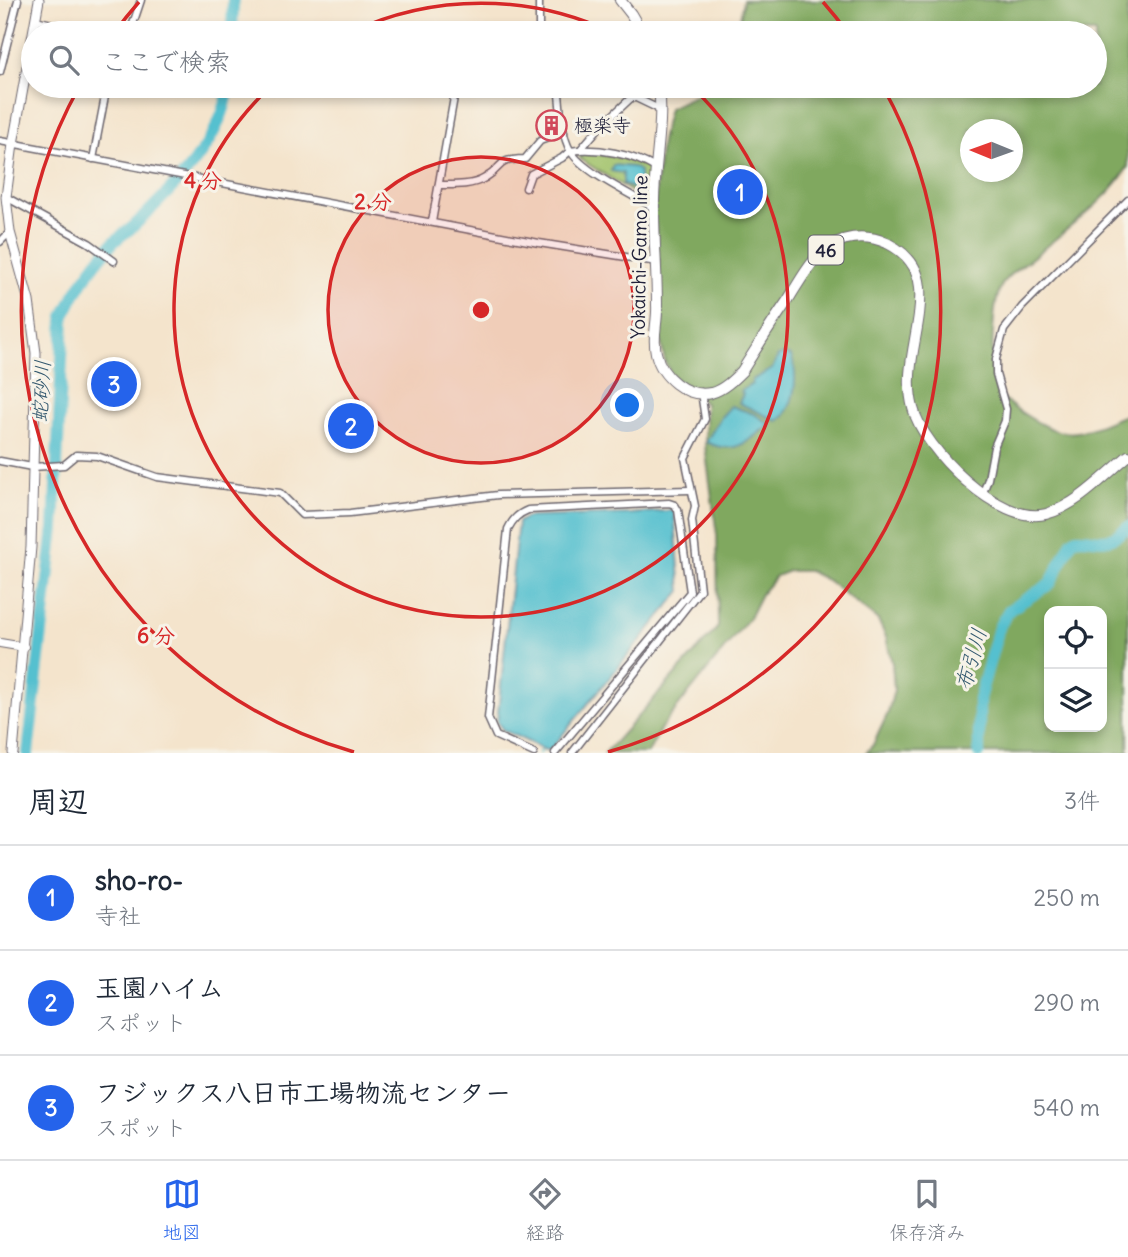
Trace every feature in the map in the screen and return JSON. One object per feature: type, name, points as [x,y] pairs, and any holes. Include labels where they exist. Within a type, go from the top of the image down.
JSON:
[{"type":"main road","points":[[36,20],[39,0]]},
{"type":"main road","points":[[620,0],[635,21]]},
{"type":"main road","points":[[13,753],[24,647],[37,466],[36,353],[29,302],[10,232],[6,197],[22,98]]},
{"type":"main road","name":"Yokaichi-Gamo line","points":[[659,98],[654,208],[658,319],[654,338],[657,355],[669,379],[677,386],[701,392]]},
{"type":"main road","name":"46","points":[[701,392],[711,393],[719,389],[742,371],[800,280],[823,251],[841,240],[855,237],[879,240],[911,260],[918,275],[919,308],[909,378],[913,409],[925,437],[947,463],[999,505],[1031,515],[1043,515],[1068,505],[1128,456]]},
{"type":"street","points":[[0,72],[18,0]]},
{"type":"street","points":[[135,21],[141,0]]},
{"type":"street","points":[[539,0],[539,21]]},
{"type":"street","points":[[36,20],[40,21]]},
{"type":"street","points":[[93,159],[105,98]]},
{"type":"street","points":[[432,222],[454,98]]},
{"type":"street","points":[[560,98],[564,132],[570,151],[603,180],[654,208]]},
{"type":"street","points":[[580,150],[598,129],[631,99],[636,98],[659,109]]},
{"type":"street","points":[[439,185],[460,185],[482,180],[502,161],[525,159],[540,141],[564,132]]},
{"type":"street","points":[[0,141],[188,178],[657,262]]},
{"type":"street","points":[[526,188],[531,174],[570,151],[629,157],[657,169]]},
{"type":"street","points":[[6,197],[89,243],[114,261]]},
{"type":"street","points":[[983,493],[993,447],[1005,421],[1006,409],[996,374],[996,359],[1004,330],[1022,307],[1128,200]]},
{"type":"street","points":[[0,242],[10,232]]},
{"type":"street","points":[[572,753],[700,590],[692,520],[695,506],[685,458],[705,419],[701,392]]},
{"type":"street","points":[[0,461],[37,466],[64,465],[76,455],[97,457],[158,477],[280,493],[302,515],[350,513],[498,495],[690,490]]},
{"type":"street","points":[[569,493],[570,508]]},
{"type":"street","points":[[534,753],[496,736],[488,718],[508,529],[519,514],[528,510],[669,503],[675,505],[678,510],[690,592],[555,753]]},
{"type":"street","points":[[0,643],[24,647]]},
{"type":"green space","points":[[743,0],[1128,0],[1128,166],[1098,203],[1003,283],[996,305],[993,354],[999,393],[1018,410],[1047,427],[1062,432],[1078,432],[1128,414],[1128,753],[866,753],[873,745],[888,713],[894,690],[886,637],[878,620],[827,580],[809,571],[789,571],[776,576],[761,594],[749,618],[661,728],[648,753],[605,753],[718,627],[717,535],[705,446],[705,404],[691,388],[671,374],[665,362],[660,338],[660,283],[654,208],[661,141],[669,108],[690,98],[1107,98],[1107,21],[740,21]]},
{"type":"green space","points":[[580,151],[625,159],[654,169],[652,193],[643,199],[580,159],[576,154]]},
{"type":"water","points":[[613,165],[633,167],[640,171],[637,190],[623,184],[623,173],[611,171]]},
{"type":"water","points":[[778,356],[791,356],[795,373],[794,392],[788,409],[777,421],[739,403],[743,394],[741,391],[752,384],[752,380],[772,369]]},
{"type":"water","points":[[731,406],[754,414],[770,424],[741,445],[725,448],[706,442],[721,417]]},
{"type":"water","points":[[674,510],[681,591],[550,750],[503,730],[497,722],[518,522],[527,517]]},
{"type":"waterway","name":"蛇砂川","points":[[232,21],[233,0]]},
{"type":"waterway","name":"蛇砂川","points":[[28,753],[54,528],[64,316],[85,278],[105,252],[134,226],[195,162],[217,126],[227,98]]},
{"type":"waterway","name":"布引川","points":[[979,753],[979,699],[999,627],[1009,610],[1050,584],[1072,541],[1077,538],[1109,539],[1128,527]]},
{"type":"place","name":"極楽寺","points":[[551,125]]},
{"type":"place","name":"sho-ro-","points":[[740,192]]},
{"type":"place","name":"フジックス八日市工場物流センター","points":[[114,384]]},
{"type":"place","name":"玉園ハイム","points":[[351,426]]}]
